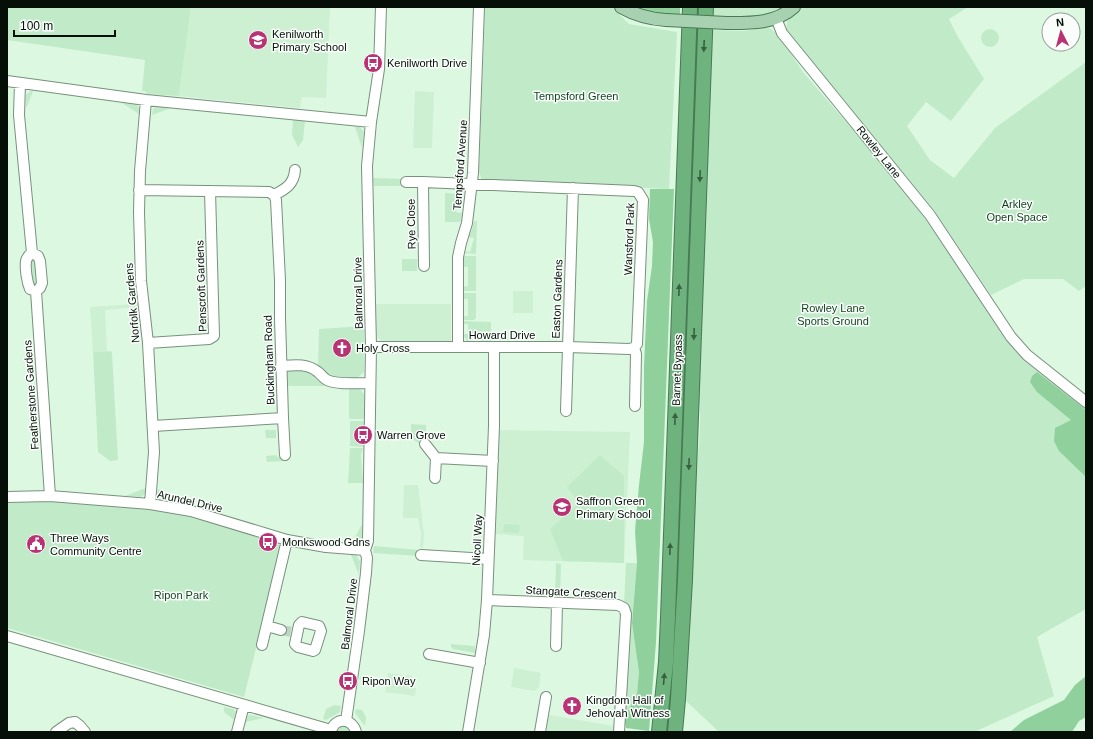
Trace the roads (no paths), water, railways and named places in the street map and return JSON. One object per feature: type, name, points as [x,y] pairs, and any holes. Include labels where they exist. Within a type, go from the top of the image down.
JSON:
[{"type":"highway","name":"Barnet Bypass","points":[[659,732],[666,662],[668,617],[690,7]]},
{"type":"highway","name":"Barnet Bypass","points":[[675,732],[685,580],[706,7]]},
{"type":"main road","points":[[621,7],[641,16],[666,20],[727,23],[761,22],[776,18],[794,7]]},
{"type":"street","name":"Balmoral Drive","points":[[346,721],[362,605],[367,558],[365,550],[368,541],[371,347],[367,166],[371,122],[379,68],[381,7]]},
{"type":"street","name":"Tempsford Avenue","points":[[458,346],[458,257],[467,223],[473,173],[479,7]]},
{"type":"street","name":"Rowley Lane","points":[[776,18],[782,33],[930,216],[1011,337],[1027,355],[1086,402]]},
{"type":"street","points":[[7,81],[146,100],[371,122]]},
{"type":"street","name":"Featherstone Gardens","points":[[20,83],[19,115],[32,253],[26,261],[28,284],[30,289],[36,291],[50,496]]},
{"type":"street","name":"Norfolk Gardens","points":[[146,100],[139,190],[141,281],[148,343],[153,426],[154,460],[150,504]]},
{"type":"street","points":[[139,190],[270,192],[274,195],[289,186],[295,170]]},
{"type":"street","points":[[406,182],[471,185]]},
{"type":"street","name":"Rye Close","points":[[422,182],[424,266]]},
{"type":"street","name":"Wansford Park","points":[[471,185],[634,191],[638,192],[642,197],[637,344],[634,348],[636,354],[635,406]]},
{"type":"street","name":"Easton Gardens","points":[[566,411],[573,188]]},
{"type":"street","name":"Penscroft Gardens","points":[[148,343],[209,339],[214,336],[210,191]]},
{"type":"street","name":"Buckingham Road","points":[[153,426],[283,418],[280,280],[276,200],[274,195]]},
{"type":"street","name":"Howard Drive","points":[[371,347],[458,346],[634,348]]},
{"type":"street","name":"Nicoll Way","points":[[468,732],[480,663],[487,600],[493,461],[494,347]]},
{"type":"street","points":[[281,366],[304,365],[311,367],[323,378],[332,382],[370,383]]},
{"type":"street","points":[[283,418],[285,455]]},
{"type":"street","points":[[425,444],[436,458],[436,478]]},
{"type":"street","points":[[436,458],[493,461]]},
{"type":"street","name":"Arundel Drive","points":[[7,497],[50,496],[150,504],[191,511],[287,540],[326,547],[365,550]]},
{"type":"street","points":[[262,645],[287,540]]},
{"type":"street","points":[[421,555],[488,559]]},
{"type":"street","name":"Stangate Crescent","points":[[487,600],[622,606],[626,611],[623,687],[619,732]]},
{"type":"street","points":[[556,646],[557,603]]},
{"type":"street","points":[[267,626],[281,630]]},
{"type":"street","points":[[7,636],[331,731],[332,726],[338,722],[346,721],[353,724],[356,732]]},
{"type":"street","points":[[429,654],[480,663]]},
{"type":"street","points":[[540,732],[546,697]]},
{"type":"street","points":[[237,732],[244,705]]},
{"type":"street","points":[[56,732],[69,723],[76,722],[85,732]]},
{"type":"tunnel","points":[[281,630],[292,632]]},
{"type":"place","name":"Kenilworth Primary School","points":[[258,40]]},
{"type":"place","name":"Kenilworth Drive","points":[[373,63]]},
{"type":"place","name":"Holy Cross","points":[[342,348]]},
{"type":"place","name":"Warren Grove","points":[[363,435]]},
{"type":"place","name":"Saffron Green Primary School","points":[[562,507]]},
{"type":"place","name":"Monkswood Gdns","points":[[268,542]]},
{"type":"place","name":"Three Ways Community Centre","points":[[36,544]]},
{"type":"place","name":"Ripon Way","points":[[348,681]]},
{"type":"place","name":"Kingdom Hall of Jehovah Witness","points":[[572,706]]},
{"type":"park label","name":"Tempsford Green","points":[[576,96]]},
{"type":"park label","name":"Arkley Open Space","points":[[1017,210]]},
{"type":"park label","name":"Rowley Lane Sports Ground","points":[[833,314]]},
{"type":"park label","name":"Ripon Park","points":[[181,595]]}]
